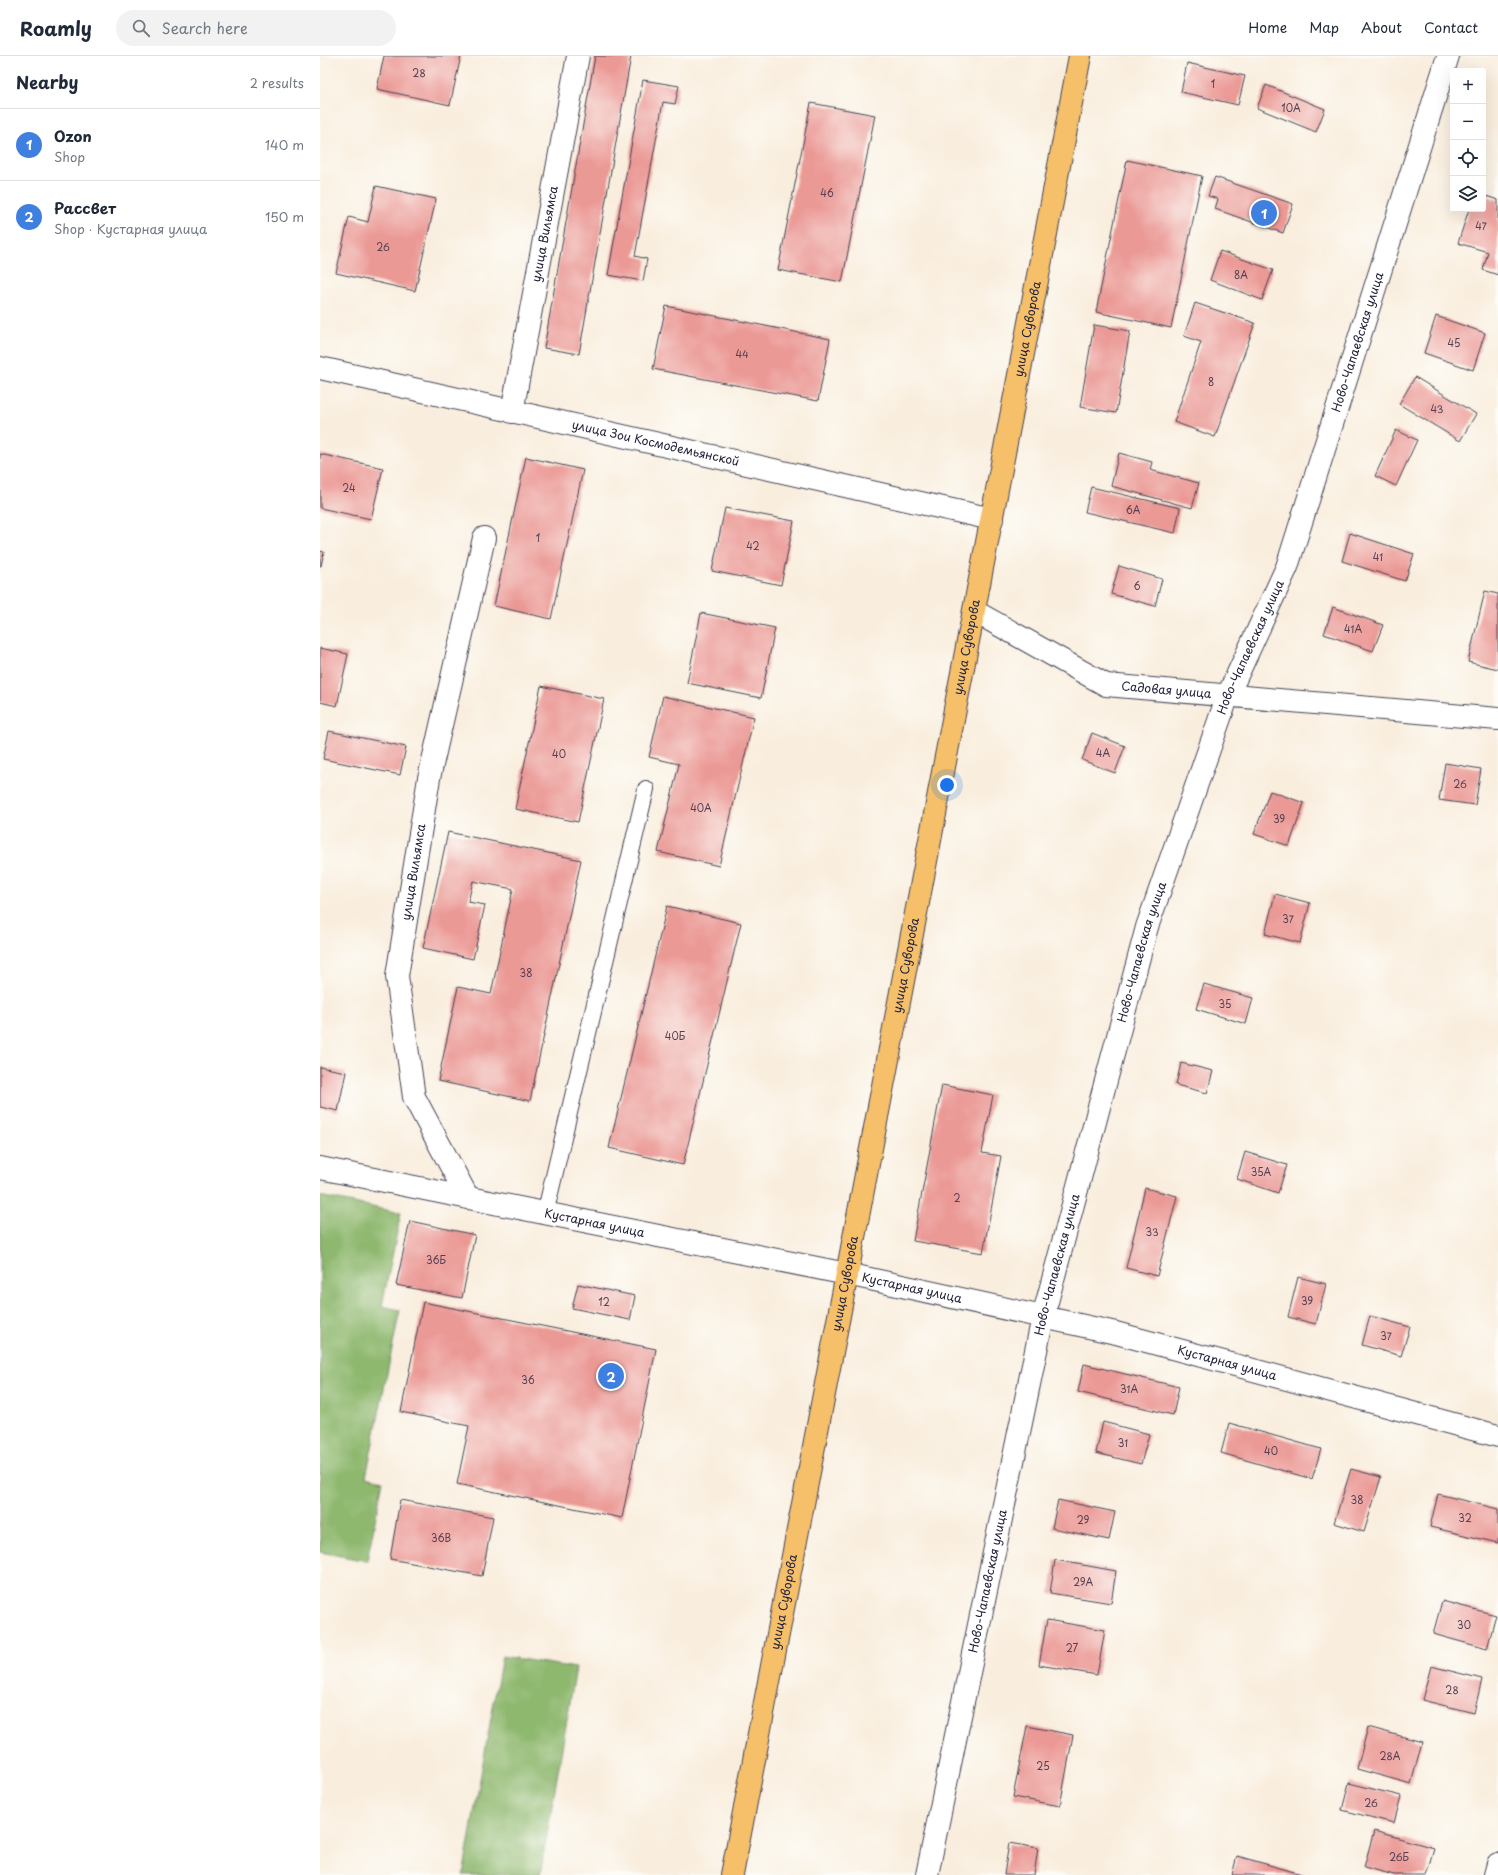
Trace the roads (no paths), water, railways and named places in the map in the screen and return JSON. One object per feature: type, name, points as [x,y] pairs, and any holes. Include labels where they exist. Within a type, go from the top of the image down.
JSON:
[{"type":"main road","name":"улица Суворова","points":[[732,1875],[1080,56]]},
{"type":"street","name":"улица Вильямса","points":[[512,412],[578,56]]},
{"type":"street","name":"Ново-Чапаевская улица","points":[[927,1875],[1043,1317],[1147,927],[1228,695],[1287,567],[1448,56]]},
{"type":"street","name":"улица Зои Космодемьянской","points":[[320,368],[992,519]]},
{"type":"street","name":"улица Вильямса","points":[[468,1198],[414,1096],[397,976],[430,778],[484,538]]},
{"type":"street","name":"Садовая улица","points":[[974,611],[1106,684],[1498,719]]},
{"type":"street","name":"Кустарная улица","points":[[320,1168],[847,1274],[1043,1317],[1116,1334],[1498,1436]]},
{"type":"street","points":[[1495,1875],[1498,1864]]},
{"type":"lane","points":[[545,1214],[646,789]]},
{"type":"place","name":"Ozon","points":[[1264,213]]},
{"type":"place","name":"Рассвет","points":[[611,1376]]}]
